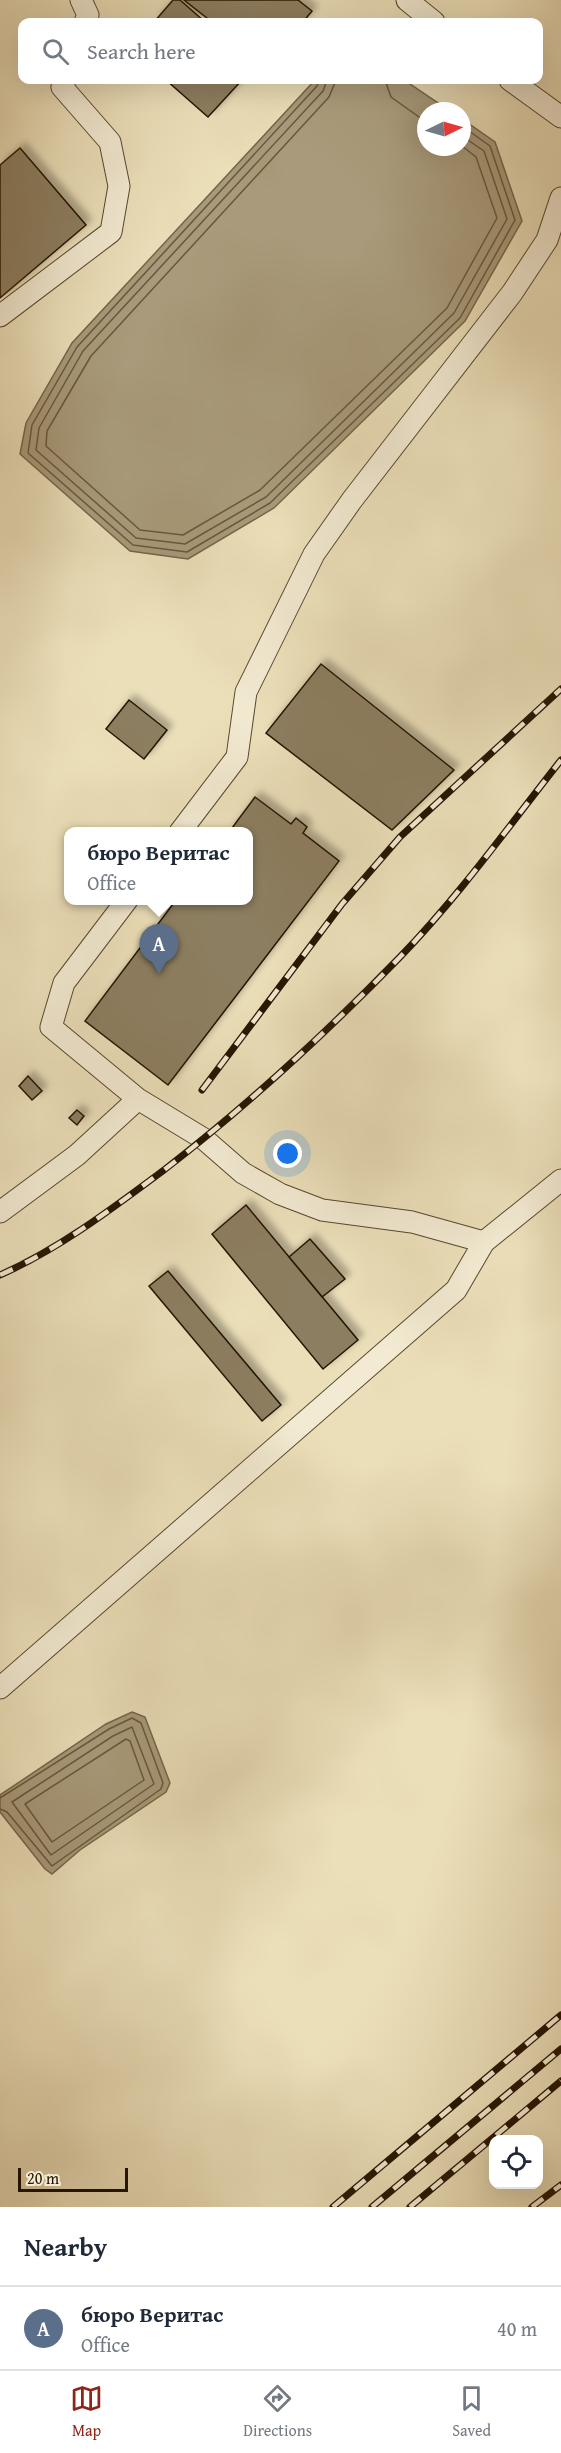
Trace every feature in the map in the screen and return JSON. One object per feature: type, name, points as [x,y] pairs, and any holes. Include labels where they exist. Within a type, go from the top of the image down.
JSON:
[{"type":"lane","points":[[81,0],[86,18]]},
{"type":"lane","points":[[407,0],[429,18]]},
{"type":"lane","points":[[0,316],[111,232],[119,186],[110,142],[62,87],[63,84]]},
{"type":"lane","points":[[516,84],[561,117]]},
{"type":"lane","points":[[183,827],[237,757],[246,692],[314,554],[352,500],[512,293],[547,240],[561,198]]},
{"type":"lane","points":[[123,905],[64,983],[51,1027],[138,1100],[204,1139],[243,1173],[280,1194],[322,1210],[412,1222],[484,1242]]},
{"type":"lane","points":[[0,1212],[77,1155],[138,1100]]},
{"type":"lane","points":[[0,1688],[456,1290],[484,1242],[561,1180]]},
{"type":"water","points":[[311,84],[410,84],[437,102],[417,102],[417,156],[471,156],[471,125],[495,142],[522,221],[465,321],[274,508],[188,559],[130,551],[20,454],[26,423],[72,343]]},
{"type":"water","points":[[132,1712],[145,1717],[170,1783],[166,1792],[80,1850],[52,1874],[45,1869],[0,1812],[0,1795],[106,1724]]},
{"type":"building","points":[[173,0],[180,0],[200,18],[157,18]]},
{"type":"building","points":[[184,0],[298,0],[312,11],[306,18],[207,18]]},
{"type":"building","points":[[171,84],[238,84],[208,117]]},
{"type":"building","points":[[20,148],[86,225],[0,298],[0,165]]},
{"type":"building","points":[[321,664],[454,770],[392,830],[266,733]]},
{"type":"building","points":[[129,700],[167,730],[144,759],[106,729]]},
{"type":"building","points":[[255,797],[291,824],[296,818],[307,827],[303,833],[339,861],[168,1085],[85,1021],[172,905],[253,905],[253,827],[233,827]]},
{"type":"building","points":[[28,1076],[42,1091],[32,1100],[19,1086]]},
{"type":"building","points":[[77,1110],[84,1116],[77,1125],[69,1118]]},
{"type":"building","points":[[246,1205],[358,1340],[323,1369],[212,1234]]},
{"type":"building","points":[[310,1239],[345,1279],[322,1297],[289,1257]]},
{"type":"building","points":[[168,1271],[281,1405],[262,1421],[149,1286]]},
{"type":"railway","points":[[202,1090],[342,904],[400,837],[561,689]]},
{"type":"railway","points":[[0,1275],[43,1253],[125,1199],[195,1146],[286,1068],[422,934],[561,760]]},
{"type":"railway","points":[[333,2207],[561,2015]]},
{"type":"railway","points":[[372,2207],[561,2049]]},
{"type":"railway","points":[[410,2207],[561,2081]]},
{"type":"railway","points":[[532,2207],[561,2185]]},
{"type":"place","name":"бюро Веритас","points":[[159,974]]}]
